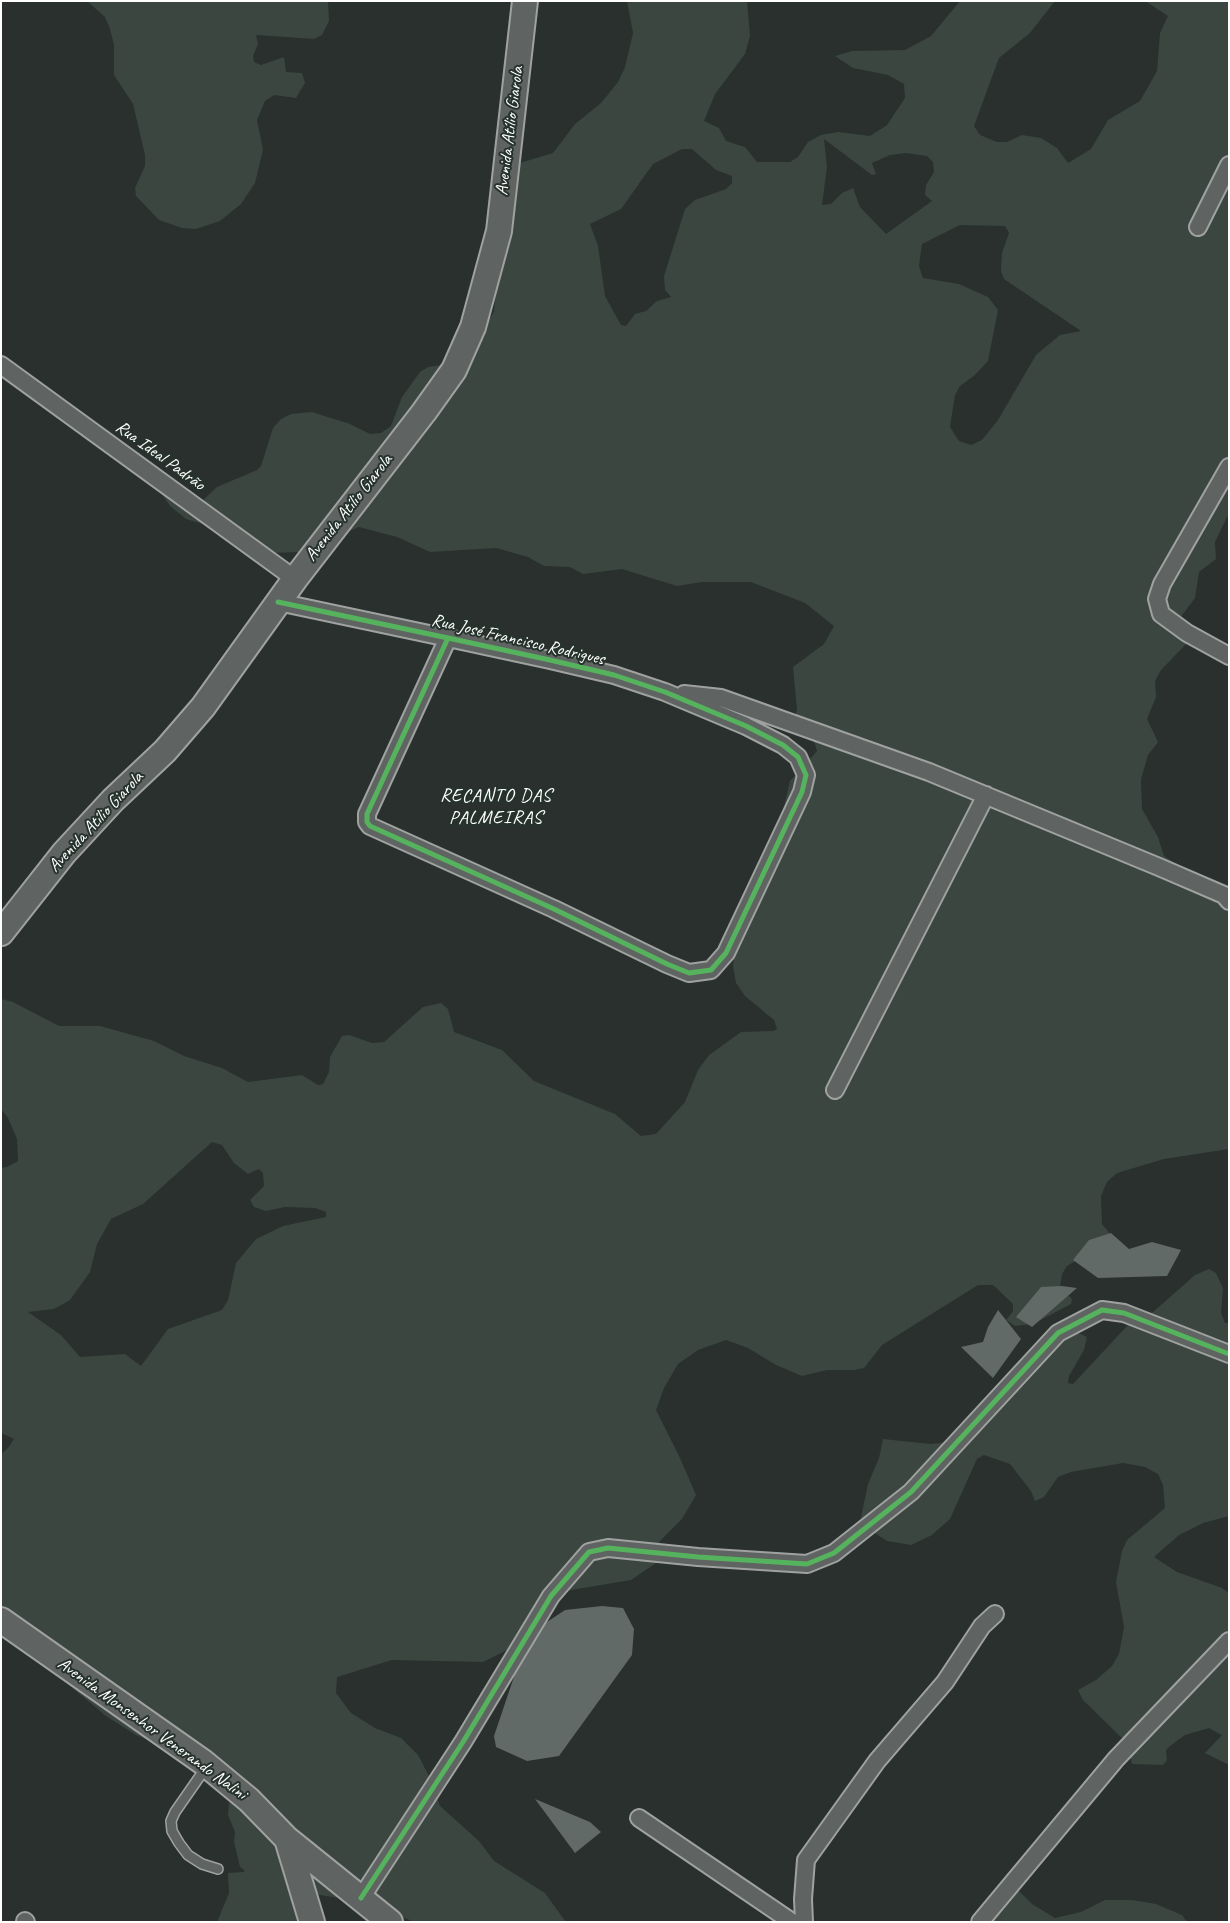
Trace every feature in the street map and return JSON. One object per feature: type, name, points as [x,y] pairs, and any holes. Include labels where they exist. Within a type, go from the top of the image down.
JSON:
[{"type":"street","name":"Avenida Atílio Giarola","points":[[1,933],[64,853],[113,800],[165,751],[203,707],[295,579],[424,412],[454,370],[473,327],[499,231],[525,1]]},
{"type":"street","points":[[1198,227],[1229,165]]},
{"type":"street","name":"Rua Ideal Padrão","points":[[1,365],[295,579]]},
{"type":"street","points":[[1229,467],[1162,584],[1157,599],[1161,614],[1187,633],[1229,656]]},
{"type":"street","name":"Rua José Francisco Rodrigues","points":[[278,602],[448,638],[614,675],[664,692],[746,726],[783,745],[798,757],[806,775],[802,792],[726,953],[711,970],[689,973],[667,964],[554,909],[370,826],[367,822],[367,814],[448,638]]},
{"type":"street","points":[[664,692],[721,698],[929,772],[1224,895],[1229,901]]},
{"type":"street","points":[[835,1090],[986,795]]},
{"type":"street","points":[[362,1898],[463,1742],[552,1596],[589,1552],[608,1548],[698,1557],[807,1564],[834,1553],[911,1492],[1058,1333],[1102,1310],[1124,1313],[1229,1354]]},
{"type":"street","points":[[804,1922],[802,1899],[806,1860],[877,1761],[945,1682],[982,1626],[995,1614]]},
{"type":"street","name":"Avenida Monsenhor Venerando Nalini","points":[[1,1620],[208,1766],[249,1800],[287,1839],[390,1922]]},
{"type":"street","points":[[980,1922],[1116,1759],[1229,1641]]},
{"type":"street","points":[[639,1818],[792,1922]]},
{"type":"street","points":[[287,1839],[312,1922]]},
{"type":"lane","points":[[208,1766],[175,1812],[171,1821],[172,1831],[188,1854],[202,1864],[218,1869]]},
{"type":"shaded area","points":[[87,1],[328,1],[329,21],[322,35],[314,39],[256,35],[258,44],[253,56],[254,62],[261,65],[284,57],[286,72],[302,73],[305,83],[296,98],[274,95],[265,101],[257,120],[263,150],[255,183],[241,204],[220,221],[196,229],[182,228],[159,220],[136,196],[135,188],[145,166],[145,155],[133,104],[114,75],[114,45],[105,17]]},
{"type":"shaded area","points":[[627,1],[747,1],[750,36],[745,54],[715,94],[704,121],[719,128],[726,141],[745,147],[757,162],[790,162],[798,157],[808,142],[821,135],[838,132],[870,136],[887,125],[905,98],[904,84],[888,75],[853,68],[835,56],[852,51],[905,50],[931,36],[960,1],[1055,1],[1030,33],[999,58],[974,126],[980,135],[997,142],[1007,142],[1022,135],[1041,138],[1057,148],[1068,163],[1091,149],[1108,120],[1140,101],[1157,71],[1160,33],[1168,16],[1145,1],[1229,1],[1229,513],[1215,542],[1216,559],[1199,572],[1195,598],[1173,627],[1192,638],[1161,670],[1155,681],[1156,697],[1147,719],[1158,742],[1148,755],[1141,779],[1142,809],[1158,837],[1164,856],[1229,897],[1229,1149],[1164,1159],[1117,1173],[1107,1182],[1101,1196],[1102,1224],[1110,1234],[1109,1241],[1067,1266],[1062,1274],[1060,1287],[1072,1299],[1071,1304],[1033,1324],[1015,1326],[1006,1320],[1013,1311],[1013,1304],[993,1285],[978,1285],[882,1345],[864,1368],[827,1370],[802,1376],[776,1365],[748,1348],[726,1340],[698,1350],[678,1364],[664,1388],[656,1410],[696,1495],[682,1519],[659,1542],[656,1563],[631,1580],[571,1590],[542,1603],[523,1654],[507,1650],[483,1662],[392,1660],[337,1677],[336,1693],[351,1713],[375,1728],[401,1738],[418,1755],[430,1778],[440,1806],[479,1841],[494,1861],[545,1893],[566,1922],[414,1922],[391,1912],[345,1899],[320,1895],[293,1894],[301,1922],[217,1922],[229,1893],[228,1873],[244,1872],[244,1870],[240,1867],[234,1842],[235,1832],[228,1815],[229,1803],[232,1801],[212,1763],[209,1749],[188,1752],[170,1748],[136,1735],[106,1716],[50,1669],[1,1614],[1,1454],[14,1439],[1,1433],[1,1168],[18,1161],[17,1139],[8,1118],[1,1109],[1,999],[13,1002],[59,1026],[100,1026],[154,1041],[184,1056],[222,1068],[248,1082],[302,1075],[318,1085],[323,1084],[329,1072],[330,1057],[342,1036],[349,1035],[372,1043],[384,1042],[423,1007],[441,1003],[448,1009],[454,1032],[502,1050],[534,1081],[615,1114],[641,1136],[656,1134],[685,1102],[698,1070],[709,1055],[741,1032],[773,1031],[777,1029],[774,1020],[745,996],[736,983],[733,966],[736,937],[777,837],[790,781],[817,751],[814,741],[793,724],[797,710],[793,667],[824,644],[834,626],[805,603],[751,582],[702,582],[677,586],[622,569],[583,574],[570,567],[544,566],[528,557],[496,548],[430,552],[397,537],[359,527],[302,552],[271,553],[223,530],[186,519],[170,506],[160,491],[201,502],[217,487],[257,470],[261,466],[273,428],[281,419],[291,414],[312,412],[350,424],[370,434],[381,433],[391,426],[402,397],[420,372],[428,367],[454,363],[472,345],[494,312],[507,177],[520,163],[553,153],[575,124],[601,103],[618,82],[625,67],[633,33]],"holes":[[[824,139],[872,175],[876,174],[872,163],[890,155],[906,153],[927,156],[933,162],[934,172],[926,185],[925,195],[932,201],[886,234],[860,207],[853,188],[842,193],[831,204],[822,205],[827,167]],[[682,149],[692,149],[716,170],[732,176],[732,183],[726,189],[695,200],[685,209],[664,276],[665,290],[671,297],[657,301],[646,311],[635,314],[626,326],[621,325],[605,296],[598,246],[590,224],[621,209],[653,164]],[[960,225],[1005,226],[1009,233],[1002,253],[1001,271],[1004,279],[1081,331],[1060,335],[1036,355],[998,420],[982,440],[971,445],[959,441],[950,427],[955,395],[960,386],[975,375],[988,361],[998,310],[988,297],[959,284],[923,278],[919,266],[922,244]],[[212,1142],[222,1145],[234,1163],[248,1174],[259,1169],[263,1173],[264,1186],[250,1200],[254,1207],[266,1211],[285,1207],[315,1208],[326,1212],[326,1217],[283,1226],[256,1239],[236,1263],[228,1300],[222,1310],[168,1329],[141,1366],[125,1354],[80,1357],[61,1335],[28,1312],[54,1309],[70,1300],[90,1272],[97,1244],[111,1219],[143,1204]]]},
{"type":"shaded area","points":[[1111,1233],[1129,1249],[1152,1242],[1181,1250],[1167,1276],[1098,1278],[1073,1260],[1089,1240]]},
{"type":"shaded area","points":[[1209,1269],[1216,1273],[1223,1288],[1221,1313],[1225,1323],[1229,1323],[1229,1516],[1203,1523],[1179,1535],[1154,1557],[1177,1572],[1222,1588],[1229,1593],[1229,1765],[1205,1753],[1222,1735],[1209,1728],[1185,1735],[1170,1746],[1166,1750],[1167,1760],[1163,1765],[1132,1764],[1127,1743],[1083,1700],[1078,1690],[1096,1680],[1112,1666],[1119,1654],[1124,1627],[1116,1582],[1122,1551],[1127,1540],[1165,1508],[1163,1485],[1158,1474],[1145,1467],[1123,1463],[1071,1472],[1058,1477],[1044,1497],[1035,1501],[1031,1491],[1010,1464],[984,1455],[977,1459],[950,1519],[932,1535],[911,1545],[887,1541],[864,1526],[859,1527],[868,1484],[879,1458],[883,1439],[931,1444],[949,1442],[1054,1339],[1074,1331],[1087,1337],[1084,1350],[1069,1376],[1068,1383],[1073,1384],[1127,1326],[1153,1312],[1195,1275]]},
{"type":"shaded area","points":[[1062,1286],[1077,1288],[1032,1327],[1016,1317],[1041,1287]]},
{"type":"shaded area","points":[[998,1310],[1021,1339],[993,1378],[961,1347],[983,1342],[988,1327]]},
{"type":"shaded area","points":[[602,1606],[623,1608],[634,1629],[632,1655],[559,1756],[527,1761],[496,1747],[494,1736],[523,1650],[535,1630],[565,1610]]},
{"type":"shaded area","points":[[535,1799],[590,1822],[601,1832],[575,1853]]},
{"type":"shaded area","points":[[1015,1887],[1032,1904],[1055,1918],[1081,1912],[1105,1900],[1132,1900],[1156,1904],[1182,1915],[1187,1922],[983,1922]]},
{"type":"cycle path","points":[[278,602],[448,638],[550,660],[614,675],[665,692],[746,726],[783,745],[798,757],[806,775],[802,792],[726,953],[711,970],[689,973],[667,964],[554,909],[370,826],[367,822],[367,814],[448,638]]},
{"type":"cycle path","points":[[361,1898],[463,1742],[551,1596],[589,1552],[608,1548],[698,1557],[807,1564],[834,1553],[911,1492],[1058,1333],[1102,1310],[1124,1313],[1229,1354]]},
{"type":"district","name":"RECANTO DAS PALMEIRAS","points":[[496,807]]}]
